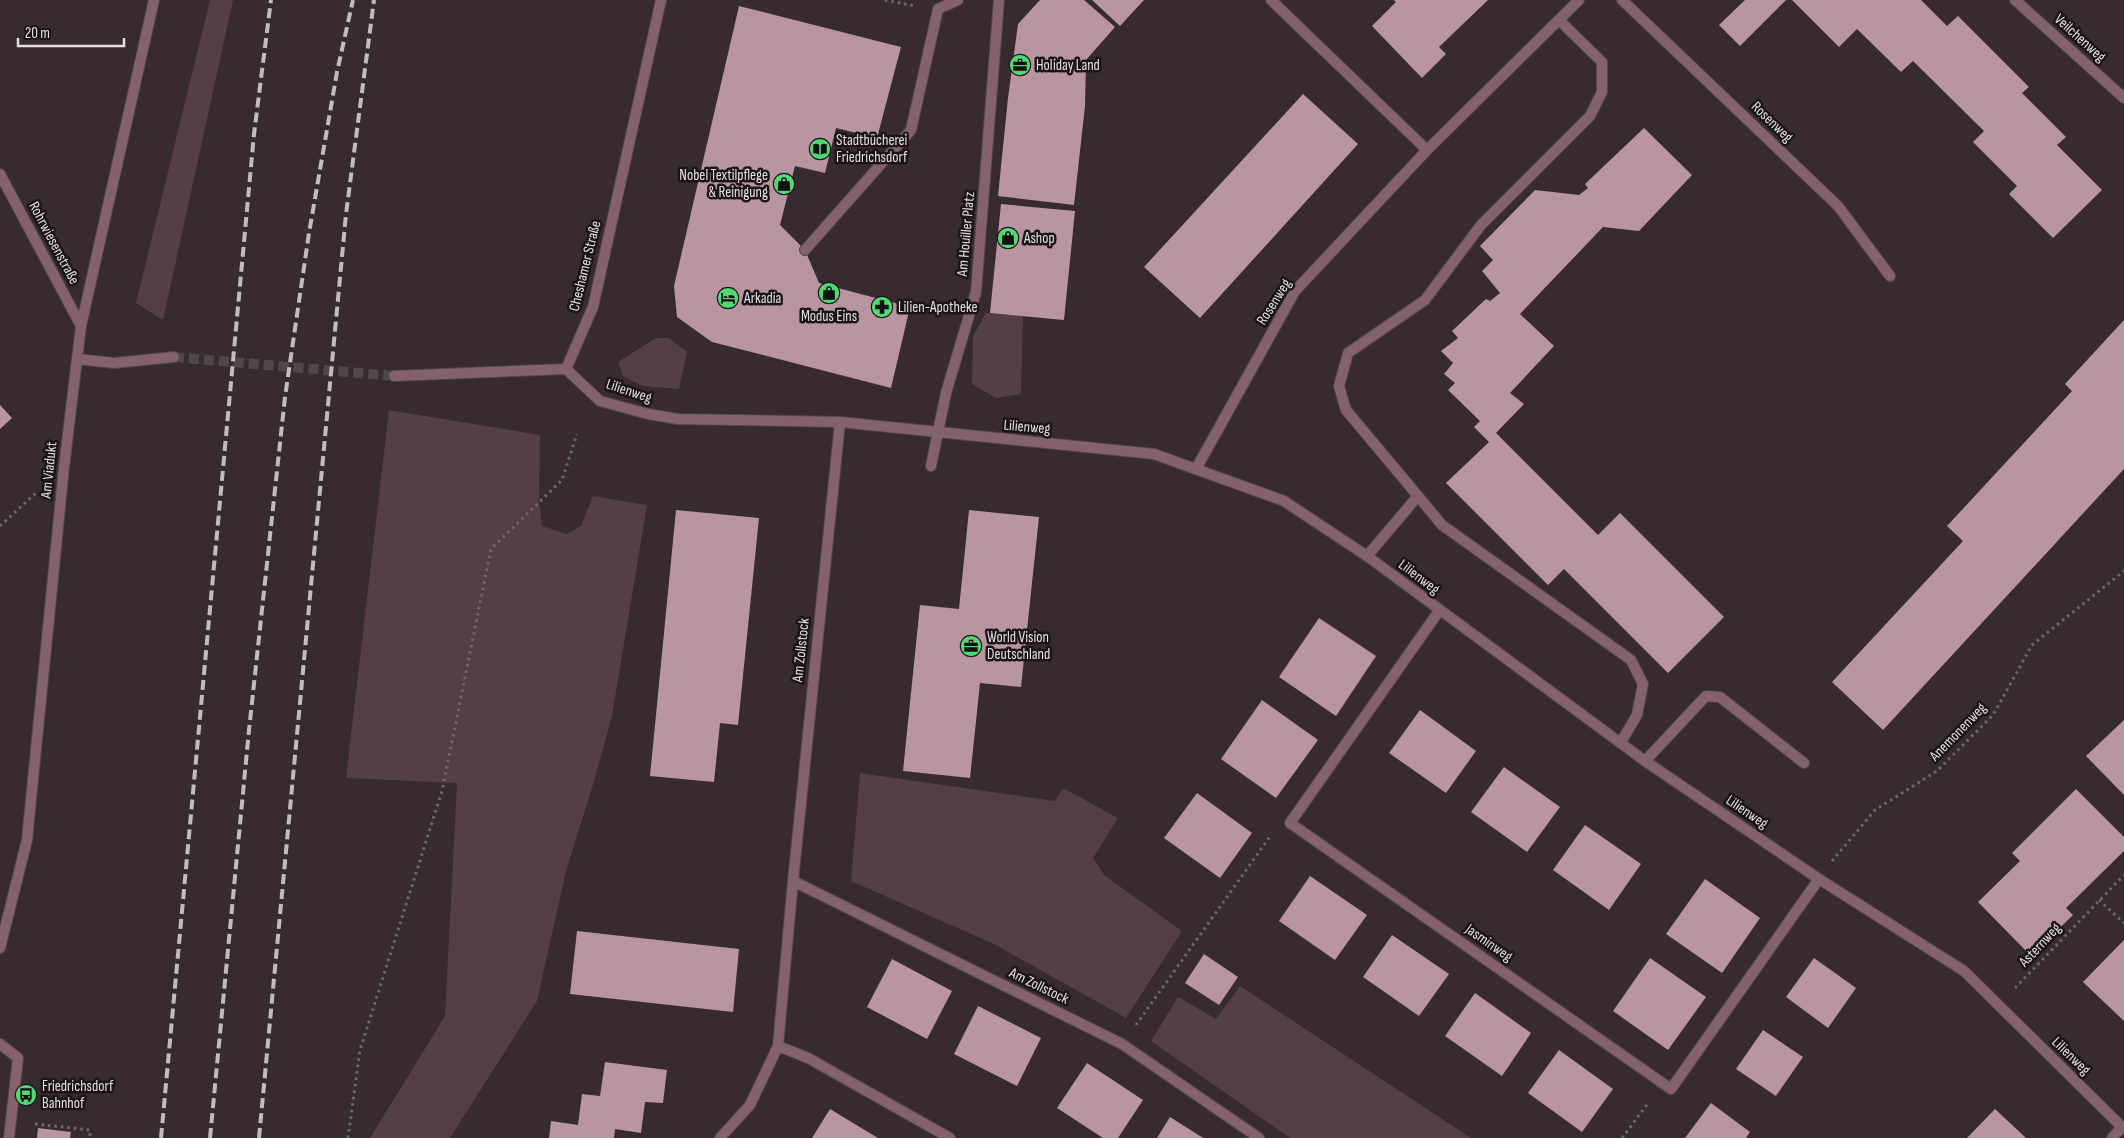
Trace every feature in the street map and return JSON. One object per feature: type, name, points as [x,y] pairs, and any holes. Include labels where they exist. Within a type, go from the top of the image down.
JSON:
[{"type":"street","name":"Am Viadukt","points":[[0,948],[27,840],[63,476],[81,326],[154,0]]},
{"type":"street","name":"Cheshamer Straße","points":[[566,369],[593,307],[661,0]]},
{"type":"street","points":[[805,250],[911,130],[938,9],[958,0]]},
{"type":"street","name":"Am Houiller Platz","points":[[931,466],[946,392],[976,292],[999,0]]},
{"type":"street","points":[[1271,0],[1427,150]]},
{"type":"street","name":"Rosenweg","points":[[1196,469],[1296,290],[1427,150],[1579,0]]},
{"type":"street","name":"Rosenweg","points":[[1622,0],[1838,206],[1890,276]]},
{"type":"street","name":"Veilchenweg","points":[[2015,0],[2124,98]]},
{"type":"street","points":[[1559,20],[1602,62],[1602,92],[1590,116],[1481,225],[1425,300],[1348,353],[1339,386],[1346,410],[1442,525],[1631,660],[1643,684],[1637,716],[1621,742]]},
{"type":"street","name":"Rohrwiesenstraße","points":[[0,174],[81,326]]},
{"type":"street","points":[[77,360],[114,363],[174,357]]},
{"type":"street","points":[[394,376],[566,369]]},
{"type":"street","name":"Lilienweg","points":[[566,369],[600,401],[648,414],[678,419],[840,422],[938,434],[1154,454],[1284,501],[1367,556],[1439,611],[1645,761],[1819,878],[1964,971],[2123,1128],[2112,1138]]},
{"type":"street","name":"Am Zollstock","points":[[720,1138],[750,1104],[778,1046],[840,422]]},
{"type":"street","points":[[1367,556],[1418,496]]},
{"type":"street","points":[[1290,823],[1439,611]]},
{"type":"street","points":[[1645,761],[1706,696],[1720,697],[1804,763]]},
{"type":"street","name":"Jasminweg","points":[[1290,823],[1663,1083]]},
{"type":"street","points":[[1663,1083],[1671,1090],[1819,878]]},
{"type":"street","name":"Am Zollstock","points":[[793,881],[1122,1044],[1259,1138]]},
{"type":"street","points":[[0,1044],[18,1058],[9,1138]]},
{"type":"street","points":[[778,1046],[808,1058],[950,1138]]},
{"type":"path","points":[[885,0],[923,7]]},
{"type":"path","points":[[348,1138],[360,1050],[442,791],[491,549],[562,480],[577,434]]},
{"type":"path","name":"Anemonenweg","points":[[1819,878],[1875,810],[1938,771],[1993,715],[2032,645],[2124,571]]},
{"type":"path","points":[[1122,1044],[1276,828],[1290,823]]},
{"type":"path","name":"Asternweg","points":[[1998,1006],[2124,875]]},
{"type":"path","points":[[2099,900],[2124,923]]},
{"type":"path","points":[[1622,1138],[1663,1083]]},
{"type":"path","points":[[29,1123],[90,1130],[90,1138]]},
{"type":"shaded area","points":[[210,0],[233,0],[163,320],[136,303]]},
{"type":"shaded area","points":[[986,313],[1023,316],[1021,394],[996,398],[972,384],[973,336]]},
{"type":"shaded area","points":[[656,338],[669,338],[687,352],[679,389],[643,386],[623,376],[618,362]]},
{"type":"shaded area","points":[[389,410],[540,435],[539,501],[542,526],[567,534],[581,526],[593,496],[647,505],[612,716],[566,871],[537,1001],[450,1138],[370,1138],[445,1016],[457,783],[346,778]]},
{"type":"shaded area","points":[[860,773],[1055,801],[1063,788],[1118,818],[1093,858],[1104,875],[1182,931],[1126,1018],[994,944],[851,881]]},
{"type":"shaded area","points":[[1240,986],[1471,1138],[1290,1138],[1151,1041],[1178,997],[1216,1019]]},
{"type":"building","points":[[1040,0],[1084,0],[1115,27],[1086,60],[1085,106],[1074,205],[998,196],[1018,24]]},
{"type":"building","points":[[1092,0],[1144,0],[1120,26]]},
{"type":"building","points":[[1394,0],[1488,0],[1439,47],[1446,54],[1422,78],[1372,26],[1396,2]]},
{"type":"building","points":[[1745,0],[1786,0],[1740,46],[1719,25]]},
{"type":"building","points":[[1792,0],[1921,0],[1947,26],[1958,16],[2029,87],[2022,93],[2066,137],[2057,145],[2102,190],[2053,238],[2009,194],[2017,186],[1973,142],[1984,131],[1913,61],[1901,72],[1857,29],[1839,47]]},
{"type":"building","points":[[739,6],[901,47],[877,138],[836,128],[825,173],[795,166],[780,225],[805,250],[819,283],[910,307],[891,388],[712,342],[677,317],[674,286]]},
{"type":"building","points":[[1303,94],[1358,144],[1200,318],[1144,267]]},
{"type":"building","points":[[1644,128],[1692,175],[1639,231],[1603,227],[1520,314],[1554,346],[1510,393],[1524,404],[1496,433],[1598,535],[1620,513],[1724,617],[1668,673],[1564,569],[1548,585],[1446,483],[1489,442],[1474,427],[1480,421],[1448,390],[1455,383],[1444,374],[1453,363],[1441,351],[1458,338],[1452,331],[1486,299],[1490,301],[1500,293],[1482,271],[1493,260],[1480,246],[1535,190],[1579,195],[1588,188],[1585,184]]},
{"type":"building","points":[[1001,204],[1075,211],[1064,320],[990,313]]},
{"type":"building","points":[[2124,320],[2124,469],[1883,730],[1832,682],[1963,541],[1947,526],[2072,391],[2065,384]]},
{"type":"building","points":[[0,405],[12,418],[0,429]]},
{"type":"building","points":[[676,510],[759,518],[738,725],[720,723],[714,782],[650,776]]},
{"type":"building","name":"World Vision Deutschland","points":[[969,510],[1039,517],[1021,687],[980,683],[970,778],[903,771],[920,605],[959,609]]},
{"type":"building","points":[[1319,618],[1376,656],[1336,716],[1279,677]]},
{"type":"building","points":[[1262,700],[1318,740],[1276,798],[1221,759]]},
{"type":"building","points":[[1420,710],[1476,751],[1446,793],[1389,753]]},
{"type":"building","points":[[2124,720],[2124,795],[2086,756]]},
{"type":"building","points":[[1504,767],[1560,807],[1527,852],[1471,812]]},
{"type":"building","points":[[2076,789],[2124,837],[2124,851],[2066,908],[2073,915],[2031,956],[1978,902],[2020,861],[2012,853]]},
{"type":"building","points":[[1197,793],[1252,833],[1220,878],[1164,838]]},
{"type":"building","points":[[1585,825],[1641,864],[1609,910],[1553,870]]},
{"type":"building","points":[[1310,876],[1367,915],[1335,960],[1279,921]]},
{"type":"building","points":[[1705,879],[1760,918],[1722,973],[1666,934]]},
{"type":"building","points":[[577,931],[739,949],[733,1012],[570,994]]},
{"type":"building","points":[[1392,935],[1449,974],[1419,1016],[1363,977]]},
{"type":"building","points":[[2124,940],[2124,1021],[2083,982]]},
{"type":"building","points":[[1204,954],[1238,977],[1219,1005],[1185,983]]},
{"type":"building","points":[[1650,958],[1706,997],[1668,1050],[1613,1011]]},
{"type":"building","points":[[1814,958],[1856,988],[1828,1028],[1786,997]]},
{"type":"building","points":[[892,959],[952,991],[927,1039],[867,1007]]},
{"type":"building","points":[[1475,993],[1531,1033],[1502,1076],[1445,1036]]},
{"type":"building","points":[[978,1006],[1041,1038],[1017,1086],[954,1054]]},
{"type":"building","points":[[1763,1030],[1803,1057],[1776,1096],[1736,1069]]},
{"type":"building","points":[[1559,1050],[1613,1089],[1582,1132],[1528,1093]]},
{"type":"building","points":[[605,1062],[667,1070],[663,1103],[645,1102],[641,1133],[615,1129],[614,1138],[549,1138],[551,1121],[578,1125],[582,1094],[600,1096]]},
{"type":"building","points":[[1087,1063],[1143,1100],[1118,1138],[1103,1138],[1057,1108]]},
{"type":"building","points":[[1711,1103],[1750,1132],[1746,1138],[1685,1138]]},
{"type":"building","points":[[830,1109],[858,1126],[878,1138],[812,1138]]},
{"type":"building","points":[[1995,1109],[2026,1138],[1967,1138]]},
{"type":"building","points":[[1170,1117],[1200,1136],[1204,1138],[1157,1138]]},
{"type":"building","points":[[38,1128],[71,1132],[70,1138],[37,1138]]},
{"type":"tunnel","points":[[174,357],[394,376]]},
{"type":"railway","points":[[161,1138],[254,134],[271,0]]},
{"type":"railway","points":[[210,1138],[249,730],[285,397],[309,233],[337,72],[353,0]]},
{"type":"railway","points":[[259,1138],[346,214],[374,0]]},
{"type":"place","name":"Holiday Land","points":[[1020,65]]},
{"type":"place","name":"Stadtbücherei Friedrichsdorf","points":[[820,149]]},
{"type":"place","name":"Nobel Textilpflege & Reinigung","points":[[784,184]]},
{"type":"place","name":"Ashop","points":[[1008,238]]},
{"type":"place","name":"Modus Eins","points":[[829,293]]},
{"type":"place","name":"Arkadia","points":[[728,298]]},
{"type":"place","name":"Lilien-Apotheke","points":[[882,307]]},
{"type":"place","name":"World Vision Deutschland","points":[[971,646]]},
{"type":"place","name":"Friedrichsdorf Bahnhof","points":[[26,1095]]}]
